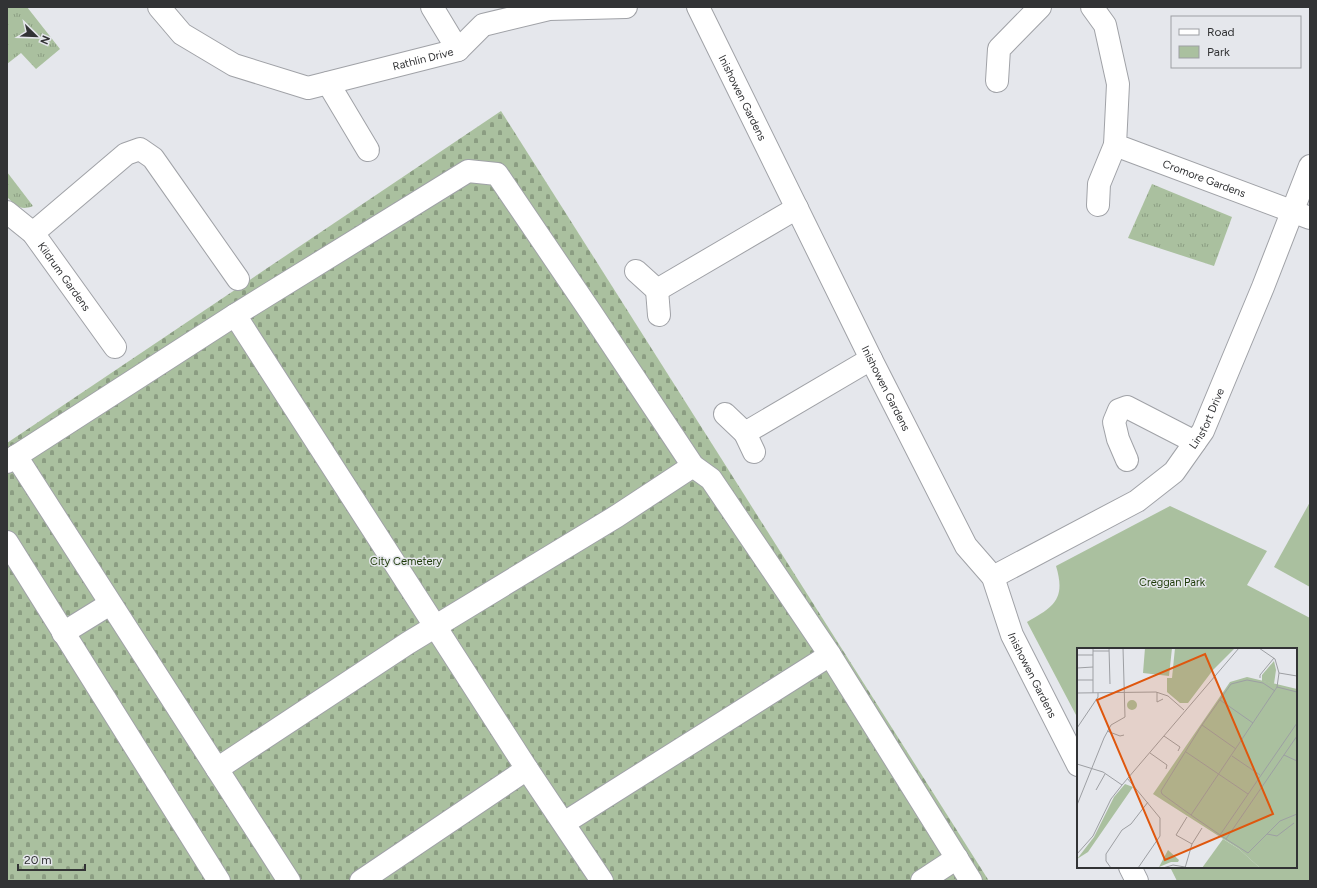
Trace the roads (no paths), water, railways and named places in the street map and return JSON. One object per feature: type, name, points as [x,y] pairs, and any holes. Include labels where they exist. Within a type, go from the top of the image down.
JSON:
[{"type":"street","name":"Rathlin Drive","points":[[159,7],[182,34],[234,66],[308,88],[458,50],[483,25],[549,9],[626,7]]},
{"type":"street","points":[[432,7],[458,50]]},
{"type":"street","name":"Inishowen Gardens","points":[[698,7],[871,360],[966,546],[993,577],[1012,635],[1077,763]]},
{"type":"street","points":[[997,81],[999,49],[1040,7]]},
{"type":"street","points":[[1092,7],[1105,25],[1118,84],[1115,145],[1099,184],[1098,204]]},
{"type":"street","points":[[328,84],[368,150]]},
{"type":"street","name":"Cromore Gardens","points":[[1115,145],[1302,214]]},
{"type":"street","points":[[33,233],[126,154],[140,149],[153,158],[238,279]]},
{"type":"street","name":"Linsfort Drive","points":[[993,577],[1137,500],[1174,472],[1203,431],[1264,287],[1302,214],[1310,166]]},
{"type":"street","points":[[289,881],[110,604],[11,459],[236,315],[468,171],[497,174],[693,466],[711,479],[830,655],[971,881]]},
{"type":"street","points":[[657,290],[797,208]]},
{"type":"street","name":"Kildrum Gardens","points":[[7,212],[33,233],[115,347]]},
{"type":"street","points":[[636,271],[657,290],[659,315]]},
{"type":"street","points":[[236,315],[527,770],[602,881]]},
{"type":"street","points":[[744,433],[871,360]]},
{"type":"street","points":[[1127,460],[1118,439],[1114,422],[1119,410],[1127,407],[1196,442]]},
{"type":"street","points":[[725,414],[744,433],[754,452]]},
{"type":"street","points":[[217,769],[436,626],[617,516],[693,466]]},
{"type":"street","points":[[7,542],[219,881]]},
{"type":"street","points":[[63,633],[110,604]]},
{"type":"street","points":[[564,823],[830,655]]},
{"type":"street","points":[[362,881],[527,770]]},
{"type":"street","points":[[922,881],[957,858]]},
{"type":"street","points":[[1130,868],[1137,881]]},
{"type":"park label","name":"City Cemetery","points":[[406,561]]},
{"type":"park label","name":"Creggan Park","points":[[1172,582]]}]
